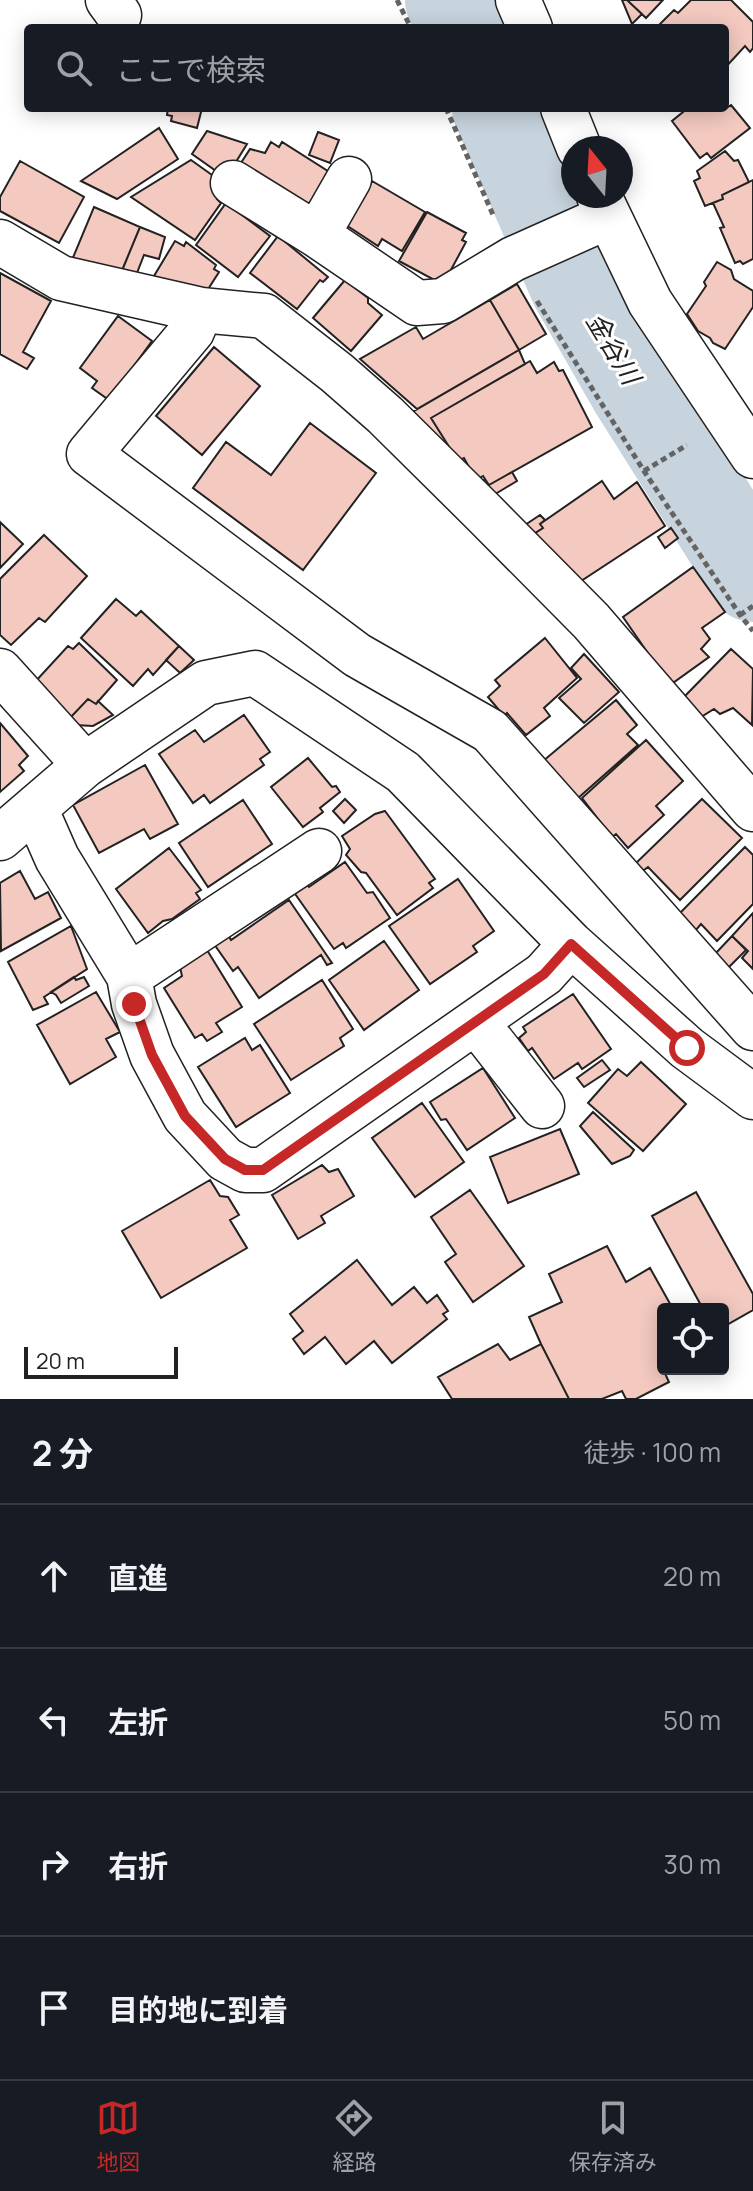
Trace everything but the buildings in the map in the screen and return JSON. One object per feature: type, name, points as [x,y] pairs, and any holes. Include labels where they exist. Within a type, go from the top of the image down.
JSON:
[{"type":"street","points":[[518,0],[528,24]]},
{"type":"street","points":[[565,112],[574,136]]},
{"type":"street","points":[[317,235],[349,179]]},
{"type":"street","points":[[233,183],[417,303],[443,301],[600,208]]},
{"type":"street","points":[[604,208],[650,302],[753,456]]},
{"type":"street","points":[[0,242],[61,278],[201,310],[264,316],[385,415],[591,621],[753,809]]},
{"type":"street","points":[[201,310],[192,331],[89,454],[357,655],[490,731],[753,1028]]},
{"type":"street","points":[[0,671],[85,765]]},
{"type":"street","points":[[0,838],[85,765],[206,683],[255,673],[403,772],[571,944],[687,1048],[753,1097]]},
{"type":"street","points":[[35,808],[57,858],[129,976],[134,1004],[152,1055],[185,1116],[225,1159],[245,1170],[263,1170],[544,974],[571,944]]},
{"type":"street","points":[[129,976],[319,851]]},
{"type":"street","points":[[476,1022],[542,1106]]},
{"type":"path","points":[[397,0],[409,24]]},
{"type":"path","points":[[448,112],[513,259],[571,358],[753,631]]},
{"type":"path","points":[[740,615],[753,606]]},
{"type":"waterway","name":"金谷川","points":[[451,0],[461,24]]},
{"type":"waterway","name":"金谷川","points":[[500,112],[576,286],[635,389],[753,576]]},
{"type":"route","points":[[134,1004],[152,1055],[185,1116],[225,1159],[245,1170],[263,1170],[544,974],[571,944],[687,1048]]}]
